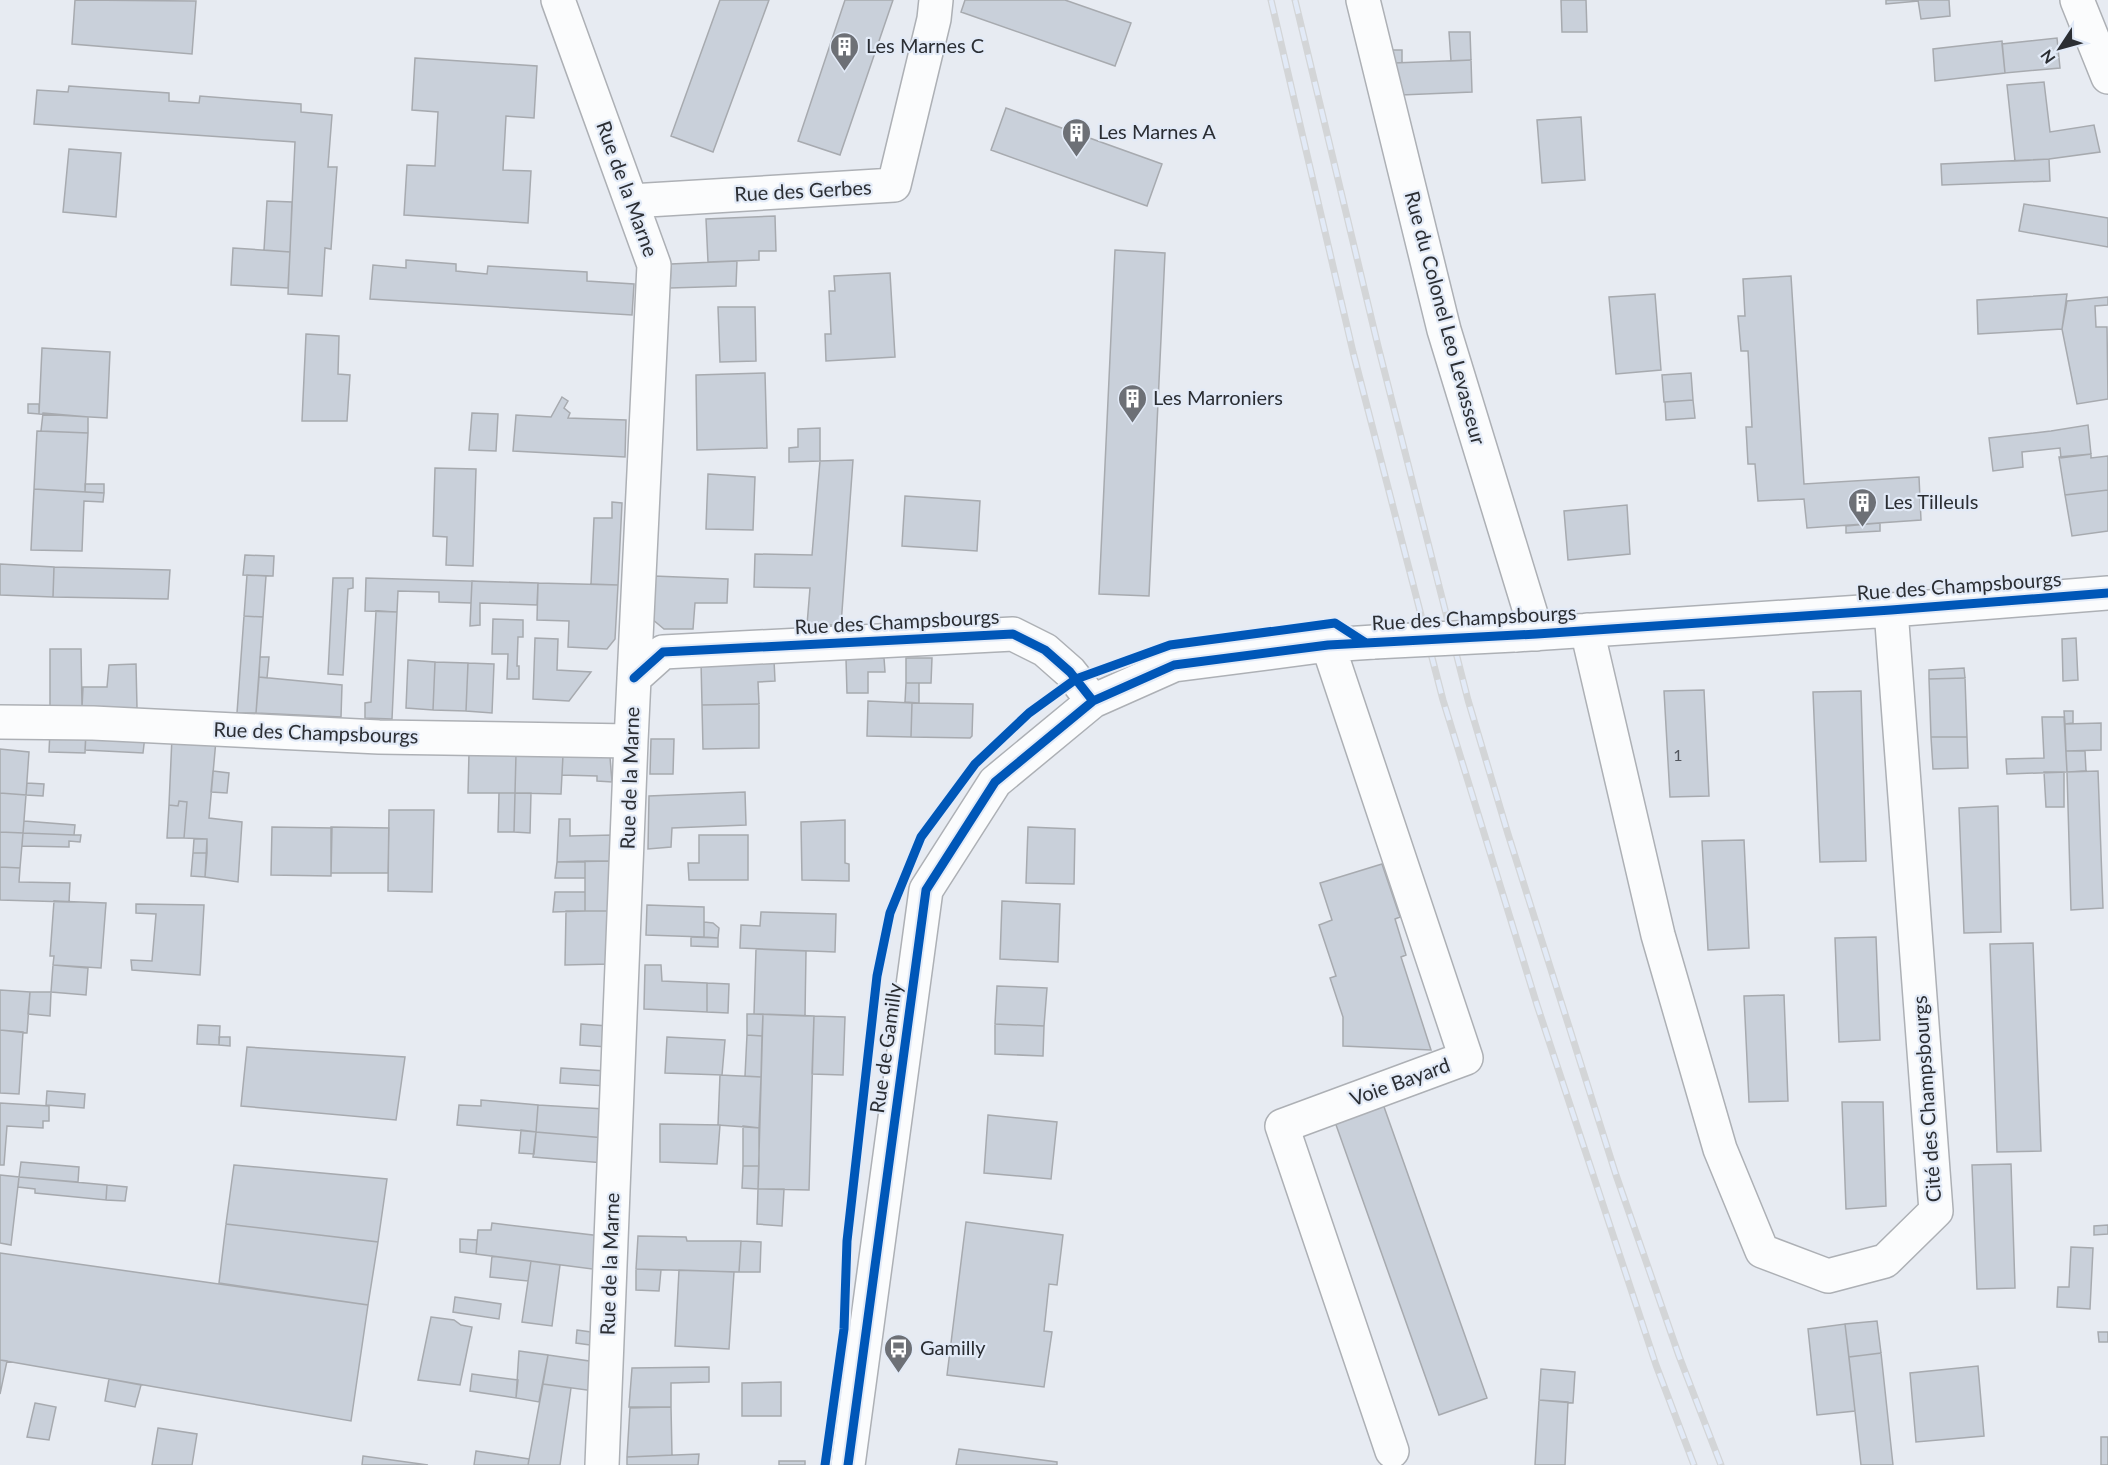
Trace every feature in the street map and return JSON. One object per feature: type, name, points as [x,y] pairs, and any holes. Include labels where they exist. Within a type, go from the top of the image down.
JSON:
[{"type":"street","name":"Rue de la Marne","points":[[558,0],[654,265],[631,741],[602,1465]]},
{"type":"street","name":"Rue des Gerbes","points":[[631,201],[894,185],[934,19],[936,0]]},
{"type":"street","name":"Rue du Colonel Leo Levasseur","points":[[1363,0],[1444,330],[1526,635]]},
{"type":"street","points":[[2077,0],[2108,77]]},
{"type":"street","name":"Rue des Champsbourgs","points":[[634,678],[663,652],[1013,634],[1045,650],[1070,672],[1093,701],[1174,665],[1328,645],[1526,635],[2108,593]]},
{"type":"street","name":"Cité des Champsbourgs","points":[[1587,630],[1658,935],[1720,1149],[1762,1251],[1828,1276],[1885,1262],[1936,1211],[1891,610]]},
{"type":"street","name":"Voie Bayard","points":[[1328,645],[1466,1058],[1282,1126],[1392,1451]]},
{"type":"street","name":"Rue de Gamilly","points":[[848,1465],[926,890],[995,782],[1093,701]]},
{"type":"street","name":"Rue des Champsbourgs","points":[[0,722],[93,723],[379,737],[631,741]]},
{"type":"building","points":[[75,0],[196,1],[192,54],[72,44]]},
{"type":"building","points":[[720,0],[769,0],[713,152],[671,136]]},
{"type":"building","name":"Les Marnes C","points":[[845,0],[893,0],[840,155],[798,141]]},
{"type":"building","points":[[965,0],[1065,0],[1131,23],[1115,66],[961,12]]},
{"type":"building","points":[[1561,0],[1586,0],[1587,32],[1562,32]]},
{"type":"building","points":[[1886,0],[1918,0],[1918,1],[1886,4]]},
{"type":"building","points":[[1918,0],[1949,0],[1950,16],[1921,19]]},
{"type":"building","points":[[1449,32],[1470,32],[1471,60],[1451,61]]},
{"type":"building","points":[[2057,38],[2060,68],[2005,73],[2002,44]]},
{"type":"building","points":[[2002,41],[2005,73],[1935,81],[1933,49]]},
{"type":"building","points":[[1392,50],[1402,50],[1402,63],[1394,63]]},
{"type":"building","points":[[415,58],[537,66],[534,118],[506,116],[503,170],[531,171],[528,223],[404,215],[407,165],[435,166],[438,112],[412,110]]},
{"type":"building","points":[[1471,60],[1472,92],[1401,95],[1394,63]]},
{"type":"building","points":[[2044,82],[2050,132],[2094,125],[2100,152],[2015,161],[2007,85]]},
{"type":"building","points":[[69,86],[169,93],[169,101],[199,103],[200,96],[301,104],[301,112],[332,115],[328,167],[337,167],[331,249],[325,248],[322,296],[288,294],[295,142],[34,124],[37,90],[68,92]]},
{"type":"building","name":"Les Marnes A","points":[[1006,108],[1162,164],[1147,206],[991,150]]},
{"type":"building","points":[[1581,117],[1585,180],[1542,183],[1537,120]]},
{"type":"building","points":[[69,149],[121,153],[116,217],[63,212]]},
{"type":"building","points":[[2049,159],[2050,181],[1942,185],[1941,164]]},
{"type":"building","points":[[267,201],[292,202],[290,252],[264,250]]},
{"type":"building","points":[[2024,204],[2108,218],[2108,247],[2019,231]]},
{"type":"building","points":[[775,216],[776,251],[759,251],[759,260],[708,262],[706,219]]},
{"type":"building","points":[[233,248],[290,252],[288,288],[231,285]]},
{"type":"building","name":"Les Marroniers","points":[[1115,250],[1165,253],[1149,596],[1099,594]]},
{"type":"building","points":[[406,260],[456,264],[456,271],[487,274],[488,266],[587,272],[587,281],[634,284],[632,315],[370,299],[373,265],[406,268]]},
{"type":"building","points":[[737,261],[736,286],[670,288],[671,264]]},
{"type":"building","points":[[890,273],[895,357],[826,361],[825,334],[831,334],[829,291],[835,291],[834,276]]},
{"type":"building","points":[[1791,276],[1804,484],[1919,477],[1921,520],[1807,528],[1804,499],[1758,501],[1755,464],[1748,464],[1746,427],[1752,427],[1748,351],[1741,351],[1738,316],[1745,316],[1743,279]]},
{"type":"building","points":[[1655,294],[1661,370],[1616,374],[1609,297]]},
{"type":"building","points":[[2067,294],[2062,329],[1978,334],[1977,300]]},
{"type":"building","points":[[2108,297],[2108,305],[2095,306],[2096,327],[2107,327],[2108,399],[2077,404],[2062,329],[2067,301]]},
{"type":"building","points":[[718,307],[755,307],[756,361],[720,362]]},
{"type":"building","points":[[306,334],[339,336],[338,374],[350,375],[347,421],[302,421]]},
{"type":"building","points":[[42,348],[110,352],[107,418],[39,414]]},
{"type":"building","points":[[765,373],[767,448],[697,450],[696,375]]},
{"type":"building","points":[[1691,373],[1693,400],[1664,402],[1662,375]]},
{"type":"building","points":[[562,397],[568,401],[564,408],[570,413],[568,418],[626,420],[625,457],[513,451],[516,415],[551,417]]},
{"type":"building","points":[[1693,400],[1695,418],[1666,420],[1665,402]]},
{"type":"building","points":[[28,404],[39,404],[39,414],[28,413]]},
{"type":"building","points":[[43,413],[88,417],[88,433],[41,431]]},
{"type":"building","points":[[472,413],[498,414],[496,451],[469,450]]},
{"type":"building","points":[[2088,425],[2091,454],[2061,458],[2060,448],[2022,452],[2023,467],[1993,471],[1989,438]]},
{"type":"building","points":[[820,428],[820,461],[789,462],[789,448],[798,447],[798,429]]},
{"type":"building","points":[[37,431],[88,433],[85,492],[34,489]]},
{"type":"building","points":[[2091,454],[2091,458],[2108,456],[2108,490],[2065,495],[2059,457]]},
{"type":"building","points":[[853,460],[841,625],[807,625],[810,588],[754,587],[755,554],[812,555],[820,461]]},
{"type":"building","points":[[435,468],[476,469],[473,566],[446,565],[447,537],[433,536]]},
{"type":"building","points":[[708,474],[755,477],[753,530],[706,529]]},
{"type":"building","points":[[85,484],[104,484],[104,493],[85,492]]},
{"type":"building","points":[[34,489],[104,493],[103,502],[84,501],[82,551],[31,550]]},
{"type":"building","points":[[2108,490],[2108,531],[2072,536],[2065,495]]},
{"type":"building","points":[[905,496],[980,501],[977,551],[902,546]]},
{"type":"building","points":[[612,502],[622,503],[618,585],[591,584],[594,518],[612,518]]},
{"type":"building","points":[[1627,505],[1630,554],[1568,560],[1564,511]]},
{"type":"building","name":"Les Tilleuls","points":[[1880,523],[1880,531],[1846,533],[1846,526]]},
{"type":"building","points":[[245,555],[274,556],[273,576],[243,575]]},
{"type":"building","points":[[0,564],[54,567],[53,597],[0,595]]},
{"type":"building","points":[[54,567],[170,570],[168,599],[53,597]]},
{"type":"building","points":[[247,575],[266,576],[263,617],[244,616]]},
{"type":"building","points":[[654,576],[728,579],[727,603],[695,603],[693,629],[664,629],[652,619]]},
{"type":"building","points":[[333,578],[353,578],[353,588],[348,589],[343,675],[328,674]]},
{"type":"building","points":[[366,578],[538,583],[537,605],[480,603],[480,625],[470,626],[471,603],[439,602],[439,592],[398,591],[397,612],[365,611]]},
{"type":"building","points":[[472,581],[538,583],[537,605],[480,603],[480,625],[470,626]]},
{"type":"building","points":[[538,583],[618,585],[615,639],[607,649],[568,647],[569,621],[537,620]]},
{"type":"building","points":[[376,611],[397,612],[392,719],[365,718],[365,703],[371,702]]},
{"type":"building","points":[[244,616],[263,617],[256,713],[237,713]]},
{"type":"building","points":[[493,619],[523,620],[523,637],[518,637],[519,679],[507,679],[508,654],[492,654]]},
{"type":"building","points":[[535,638],[558,639],[557,670],[591,672],[569,701],[533,699]]},
{"type":"building","points":[[2076,638],[2078,680],[2063,681],[2062,639]]},
{"type":"building","points":[[50,649],[81,649],[82,708],[50,706]]},
{"type":"building","points":[[260,657],[269,657],[267,678],[259,677]]},
{"type":"building","points":[[884,658],[885,672],[868,672],[868,693],[847,693],[846,659]]},
{"type":"building","points":[[906,658],[932,658],[931,683],[906,683]]},
{"type":"building","points":[[408,660],[435,662],[433,710],[406,708]]},
{"type":"building","points":[[774,660],[775,681],[758,682],[759,704],[702,705],[701,662]]},
{"type":"building","points":[[435,662],[468,663],[466,711],[433,710]]},
{"type":"building","points":[[468,663],[494,664],[492,713],[466,711]]},
{"type":"building","points":[[136,664],[137,708],[82,708],[83,687],[107,687],[109,665]]},
{"type":"building","points":[[1964,668],[1965,678],[1929,679],[1929,670]]},
{"type":"building","points":[[259,677],[342,685],[341,717],[256,713]]},
{"type":"building","points":[[1965,678],[1967,737],[1931,737],[1929,679]]},
{"type":"building","points":[[906,683],[919,683],[919,703],[905,702]]},
{"type":"building","points":[[1704,690],[1709,796],[1670,797],[1664,691]]},
{"type":"building","points":[[1861,691],[1866,861],[1820,862],[1813,692]]},
{"type":"building","points":[[868,701],[912,703],[911,737],[867,736]]},
{"type":"building","points":[[912,703],[973,704],[972,736],[970,738],[911,737]]},
{"type":"building","points":[[759,704],[759,748],[703,749],[702,705]]},
{"type":"building","points":[[2064,711],[2073,711],[2073,723],[2065,724]]},
{"type":"building","points":[[2042,717],[2064,717],[2067,772],[2007,774],[2006,759],[2044,758]]},
{"type":"building","points":[[2101,723],[2101,750],[2066,751],[2065,724]]},
{"type":"building","points":[[50,731],[86,732],[85,753],[49,752]]},
{"type":"building","points":[[86,732],[145,736],[143,753],[85,750]]},
{"type":"building","points":[[172,737],[216,740],[209,818],[242,822],[238,882],[205,877],[207,839],[184,838],[187,802],[179,801],[178,806],[169,805]]},
{"type":"building","points":[[1931,737],[1967,737],[1968,768],[1933,769]]},
{"type":"building","points":[[651,739],[674,739],[673,774],[650,774]]},
{"type":"building","points":[[0,749],[29,752],[26,795],[0,793]]},
{"type":"building","points":[[2066,751],[2085,751],[2086,771],[2067,772]]},
{"type":"building","points":[[469,753],[516,754],[515,793],[468,793]]},
{"type":"building","points":[[516,754],[563,755],[561,794],[515,793]]},
{"type":"building","points":[[563,755],[610,757],[612,782],[597,781],[597,776],[562,775]]},
{"type":"building","points":[[213,771],[229,773],[227,793],[211,792]]},
{"type":"building","points":[[2098,771],[2103,908],[2071,910],[2067,772]]},
{"type":"building","points":[[2044,772],[2064,772],[2064,807],[2046,807]]},
{"type":"building","points":[[27,783],[44,784],[43,796],[26,795]]},
{"type":"building","points":[[745,792],[746,825],[672,828],[671,847],[648,849],[649,796]]},
{"type":"building","points":[[0,793],[26,795],[23,833],[0,832]]},
{"type":"building","points":[[499,793],[515,793],[514,832],[498,832]]},
{"type":"building","points":[[515,793],[531,793],[530,833],[514,832]]},
{"type":"building","points":[[179,801],[187,802],[184,838],[167,838],[169,805],[178,806]]},
{"type":"building","points":[[1998,806],[2001,932],[1964,933],[1959,808]]},
{"type":"building","points":[[389,810],[434,810],[432,892],[388,891]]},
{"type":"building","points":[[559,819],[570,819],[570,836],[613,835],[612,861],[557,862]]},
{"type":"building","points":[[845,820],[845,863],[849,864],[849,881],[802,880],[801,822]]},
{"type":"building","points":[[24,821],[75,825],[74,835],[23,833]]},
{"type":"building","points":[[272,827],[332,828],[331,876],[271,875]]},
{"type":"building","points":[[331,827],[389,828],[388,873],[331,873]]},
{"type":"building","points":[[1028,827],[1075,829],[1074,884],[1026,883]]},
{"type":"building","points":[[0,832],[23,833],[20,868],[0,867]]},
{"type":"building","points":[[23,833],[81,835],[80,842],[69,841],[69,847],[22,846]]},
{"type":"building","points":[[699,835],[748,835],[748,880],[689,880],[688,863],[699,863]]},
{"type":"building","points":[[194,839],[207,839],[207,853],[193,853]]},
{"type":"building","points":[[1744,840],[1749,948],[1708,950],[1702,841]]},
{"type":"building","points":[[193,853],[207,853],[205,877],[191,876]]},
{"type":"building","points":[[585,861],[585,878],[555,878],[557,862]]},
{"type":"building","points":[[585,861],[612,861],[611,911],[585,911]]},
{"type":"building","points":[[1382,864],[1400,917],[1395,919],[1406,955],[1401,957],[1431,1050],[1343,1046],[1343,1017],[1330,978],[1336,976],[1319,925],[1332,920],[1320,883]]},
{"type":"building","points":[[0,867],[20,868],[19,882],[70,883],[69,902],[0,900]]},
{"type":"building","points":[[555,892],[585,892],[585,911],[553,912]]},
{"type":"building","points":[[54,901],[106,903],[101,968],[53,965],[54,956],[50,956]]},
{"type":"building","points":[[1002,901],[1060,904],[1058,962],[1000,959]]},
{"type":"building","points":[[136,904],[204,905],[200,975],[132,970],[131,960],[152,961],[156,914],[136,913]]},
{"type":"building","points":[[647,905],[704,907],[704,937],[646,935]]},
{"type":"building","points":[[566,911],[611,911],[610,964],[565,965]]},
{"type":"building","points":[[761,912],[836,914],[835,952],[740,948],[741,925],[760,926]]},
{"type":"building","points":[[704,922],[713,923],[719,928],[718,938],[704,937]]},
{"type":"building","points":[[691,937],[718,938],[718,947],[691,946]]},
{"type":"building","points":[[1876,937],[1880,1040],[1839,1042],[1835,938]]},
{"type":"building","points":[[2033,943],[2041,1151],[1997,1152],[1990,944]]},
{"type":"building","points":[[756,949],[806,951],[805,1016],[754,1014]]},
{"type":"building","points":[[53,965],[88,968],[86,995],[51,992]]},
{"type":"building","points":[[645,965],[661,965],[662,981],[707,983],[707,1012],[644,1009]]},
{"type":"building","points":[[707,983],[729,984],[728,1013],[707,1012]]},
{"type":"building","points":[[997,986],[1047,988],[1044,1026],[995,1024]]},
{"type":"building","points":[[0,990],[30,992],[27,1033],[0,1030]]},
{"type":"building","points":[[30,992],[51,992],[50,1016],[28,1014]]},
{"type":"building","points":[[1784,995],[1788,1101],[1749,1102],[1744,996]]},
{"type":"building","points":[[747,1014],[763,1014],[762,1036],[747,1035]]},
{"type":"building","points":[[763,1014],[814,1016],[809,1190],[758,1189]]},
{"type":"building","points":[[814,1016],[845,1017],[843,1075],[812,1074]]},
{"type":"building","points":[[581,1024],[608,1026],[607,1047],[580,1045]]},
{"type":"building","points":[[995,1024],[1044,1026],[1043,1056],[995,1054]]},
{"type":"building","points":[[198,1025],[220,1026],[219,1045],[197,1044]]},
{"type":"building","points":[[0,1030],[23,1032],[19,1094],[0,1093]]},
{"type":"building","points":[[747,1035],[762,1036],[761,1077],[745,1076]]},
{"type":"building","points":[[219,1037],[230,1037],[230,1046],[219,1045]]},
{"type":"building","points":[[667,1037],[725,1040],[722,1075],[665,1073]]},
{"type":"building","points":[[247,1047],[405,1057],[396,1120],[241,1106]]},
{"type":"building","points":[[561,1068],[606,1071],[606,1086],[560,1083]]},
{"type":"building","points":[[720,1075],[761,1077],[759,1128],[718,1125]]},
{"type":"building","points":[[47,1091],[85,1094],[84,1108],[46,1105]]},
{"type":"building","points":[[481,1100],[538,1105],[536,1132],[457,1125],[459,1105],[481,1106]]},
{"type":"building","points":[[1842,1102],[1883,1102],[1886,1206],[1846,1209]]},
{"type":"building","points":[[0,1103],[49,1106],[49,1121],[43,1121],[43,1128],[7,1126],[4,1165],[0,1165]]},
{"type":"building","points":[[1383,1104],[1487,1398],[1439,1415],[1335,1122]]},
{"type":"building","points":[[538,1105],[605,1109],[605,1138],[536,1132]]},
{"type":"building","points":[[988,1115],[1057,1122],[1051,1179],[984,1173]]},
{"type":"building","points":[[660,1124],[720,1125],[717,1164],[660,1162]]},
{"type":"building","points":[[743,1126],[759,1128],[759,1166],[743,1166]]},
{"type":"building","points":[[521,1130],[536,1132],[534,1154],[519,1153]]},
{"type":"building","points":[[536,1132],[605,1138],[604,1163],[533,1157]]},
{"type":"building","points":[[21,1162],[79,1167],[78,1182],[19,1177]]},
{"type":"building","points":[[2011,1164],[2015,1288],[1977,1289],[1972,1165]]},
{"type":"building","points":[[234,1165],[387,1179],[378,1242],[226,1224]]},
{"type":"building","points":[[743,1166],[759,1166],[758,1189],[742,1188]]},
{"type":"building","points":[[0,1175],[19,1177],[11,1245],[0,1243]]},
{"type":"building","points":[[19,1177],[107,1185],[106,1200],[35,1193],[35,1189],[18,1187]]},
{"type":"building","points":[[107,1185],[127,1187],[125,1201],[106,1200]]},
{"type":"building","points":[[758,1189],[784,1189],[782,1226],[757,1224]]},
{"type":"building","points":[[966,1222],[1063,1235],[1057,1285],[1049,1284],[1044,1331],[1052,1332],[1044,1387],[947,1375]]},
{"type":"building","points":[[492,1223],[601,1236],[600,1270],[476,1254],[478,1230],[491,1230]]},
{"type":"building","points":[[226,1224],[378,1242],[368,1305],[219,1283]]},
{"type":"building","points":[[2108,1225],[2108,1234],[2094,1235],[2094,1226]]},
{"type":"building","points":[[638,1236],[686,1237],[687,1241],[741,1241],[739,1272],[636,1269]]},
{"type":"building","points":[[460,1239],[477,1240],[476,1254],[460,1252]]},
{"type":"building","points":[[741,1241],[761,1242],[760,1272],[739,1272]]},
{"type":"building","points":[[2071,1247],[2093,1248],[2090,1309],[2057,1307],[2058,1287],[2069,1287]]},
{"type":"building","points":[[0,1253],[368,1305],[351,1421],[0,1360]]},
{"type":"building","points":[[492,1256],[531,1261],[528,1281],[490,1277]]},
{"type":"building","points":[[531,1261],[560,1265],[552,1326],[522,1322]]},
{"type":"building","points":[[636,1269],[661,1270],[659,1291],[636,1290]]},
{"type":"building","points":[[679,1270],[734,1272],[729,1349],[675,1346]]},
{"type":"building","points":[[455,1297],[501,1304],[499,1319],[453,1312]]},
{"type":"building","points":[[431,1317],[454,1320],[461,1325],[472,1327],[460,1385],[418,1380]]},
{"type":"building","points":[[1877,1321],[1881,1353],[1849,1357],[1845,1324]]},
{"type":"building","points":[[1845,1324],[1855,1411],[1817,1415],[1808,1329]]},
{"type":"building","points":[[577,1330],[598,1333],[597,1346],[576,1343]]},
{"type":"building","points":[[2098,1332],[2108,1332],[2108,1342],[2099,1342]]},
{"type":"building","points":[[519,1351],[548,1355],[539,1402],[516,1398]]},
{"type":"building","points":[[1881,1353],[1893,1465],[1861,1465],[1849,1357]]},
{"type":"building","points":[[548,1355],[596,1362],[594,1391],[543,1384]]},
{"type":"building","points":[[0,1360],[7,1361],[0,1394]]},
{"type":"building","points":[[1978,1366],[1984,1436],[1916,1442],[1910,1373]]},
{"type":"building","points":[[709,1367],[709,1382],[671,1383],[671,1407],[629,1407],[632,1368]]},
{"type":"building","points":[[1541,1369],[1575,1372],[1573,1403],[1539,1400]]},
{"type":"building","points":[[472,1374],[518,1380],[516,1398],[470,1391]]},
{"type":"building","points":[[109,1379],[141,1385],[135,1407],[105,1401]]},
{"type":"building","points":[[781,1382],[781,1416],[742,1416],[742,1383]]},
{"type":"building","points":[[543,1384],[571,1388],[560,1465],[528,1465]]},
{"type":"building","points":[[1539,1400],[1568,1402],[1565,1465],[1535,1465]]},
{"type":"building","points":[[35,1403],[56,1407],[49,1440],[27,1437]]},
{"type":"building","points":[[671,1407],[672,1455],[627,1457],[630,1408]]},
{"type":"building","points":[[158,1428],[197,1434],[192,1465],[152,1465]]},
{"type":"building","points":[[2101,1437],[2108,1437],[2108,1465],[2101,1465]]},
{"type":"building","points":[[959,1449],[1057,1462],[1057,1465],[956,1465]]},
{"type":"building","points":[[476,1451],[529,1459],[528,1465],[474,1465]]},
{"type":"building","points":[[699,1454],[698,1465],[627,1465],[627,1457]]},
{"type":"building","points":[[363,1456],[428,1465],[362,1465]]},
{"type":"building","points":[[779,1461],[805,1461],[805,1465],[779,1465]]},
{"type":"railway","points":[[1271,0],[1353,352],[1443,700],[1537,1005],[1656,1365],[1694,1465]]},
{"type":"railway","points":[[1295,0],[1378,346],[1468,700],[1616,1175],[1679,1356],[1721,1465]]},
{"type":"cycle path","points":[[848,1465],[926,890],[995,782],[1093,701],[1174,665],[1328,645],[1537,634],[2108,593]]},
{"type":"cycle path","points":[[825,1465],[844,1329],[847,1241],[877,976],[890,913],[921,837],[975,764],[1029,713],[1076,679],[1170,645],[1335,623],[1366,643]]},
{"type":"cycle path","points":[[634,678],[663,652],[1013,634],[1045,650],[1070,672],[1093,701]]},
{"type":"place","name":"Les Marnes C","points":[[845,72]]},
{"type":"place","name":"Les Marnes A","points":[[1077,158]]},
{"type":"place","name":"Les Marroniers","points":[[1132,424]]},
{"type":"place","name":"Les Tilleuls","points":[[1863,528]]},
{"type":"place","name":"Gamilly","points":[[899,1374]]}]
